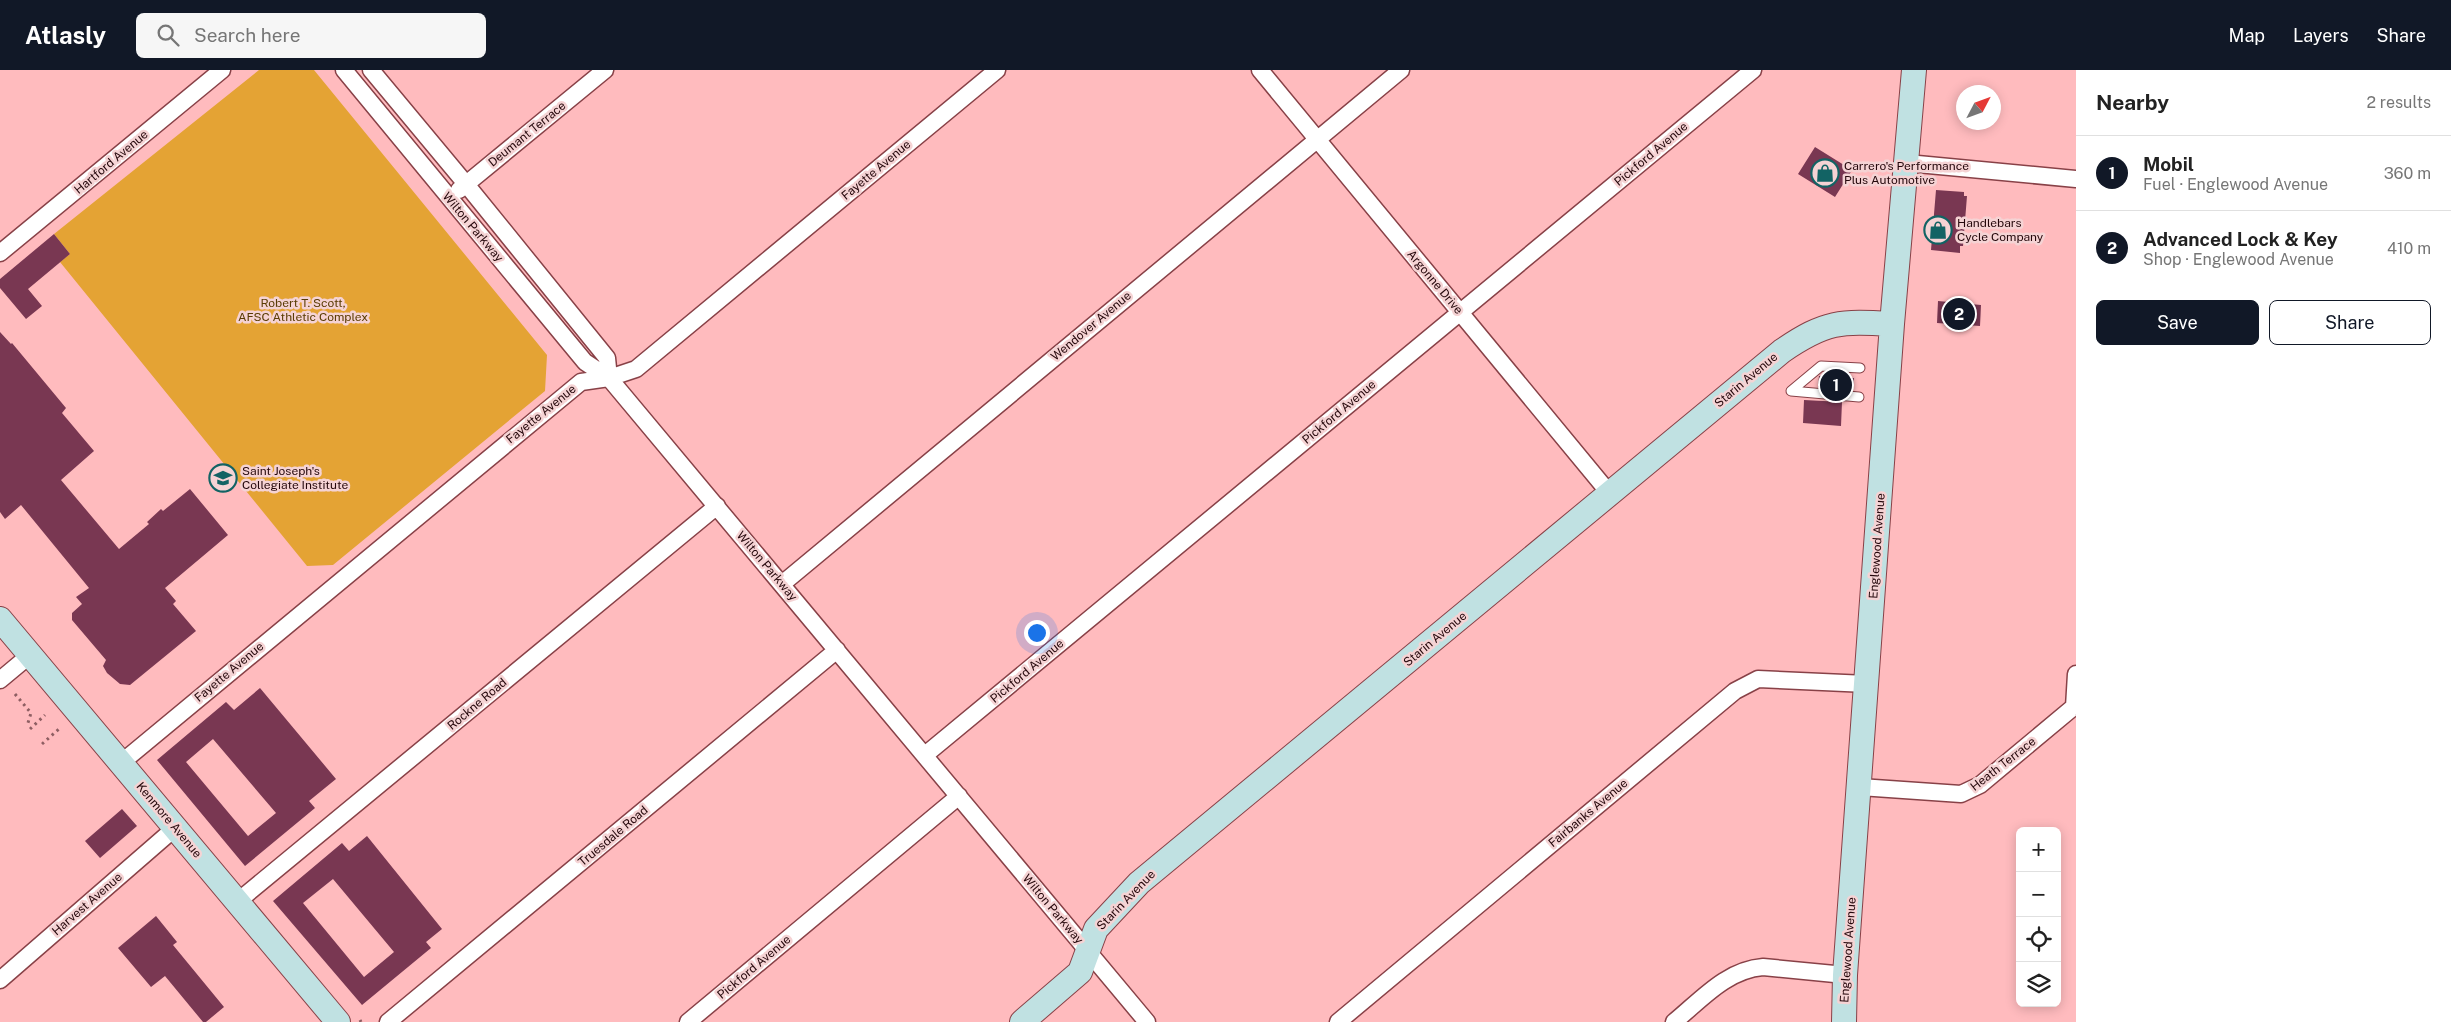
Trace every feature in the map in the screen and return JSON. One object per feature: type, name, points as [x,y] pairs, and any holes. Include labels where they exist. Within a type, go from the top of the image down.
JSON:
[{"type":"street","name":"Hartford Avenue","points":[[0,253],[222,70]]},
{"type":"street","name":"Wilton Parkway","points":[[344,70],[585,362],[609,378],[1147,1022]]},
{"type":"street","name":"Wilton Parkway","points":[[371,70],[607,358],[609,378]]},
{"type":"street","name":"Deumant Terrace","points":[[449,198],[605,70]]},
{"type":"street","name":"Fayette Avenue","points":[[121,763],[581,382],[609,378],[636,369],[997,70]]},
{"type":"street","name":"Argonne Drive","points":[[1260,70],[1610,494]]},
{"type":"street","name":"Wendover Avenue","points":[[782,584],[1401,70]]},
{"type":"street","name":"Pickford Avenue","points":[[925,755],[1753,70]]},
{"type":"street","name":"Englewood Avenue","points":[[1844,1022],[1845,975],[1892,324],[1914,70]]},
{"type":"street","points":[[1907,163],[2076,179]]},
{"type":"street","name":"Starin Avenue","points":[[1022,1022],[1080,972],[1096,929],[1139,883],[1782,351],[1806,334],[1832,324],[1858,322],[1892,324]]},
{"type":"street","name":"Rockne Road","points":[[237,902],[717,506]]},
{"type":"street","name":"Kenmore Avenue","points":[[0,618],[237,902],[353,1021]]},
{"type":"street","name":"Truesdale Road","points":[[394,1020],[837,650]]},
{"type":"street","points":[[0,680],[30,655]]},
{"type":"street","points":[[2075,706],[2076,674]]},
{"type":"street","name":"Fairbanks Avenue","points":[[1338,1022],[1735,691],[1758,679],[1867,684]]},
{"type":"street","name":"Heath Terrace","points":[[1860,787],[1961,794],[1980,785],[2075,706]]},
{"type":"street","name":"Pickford Avenue","points":[[688,1022],[958,796]]},
{"type":"street","name":"Harvest Avenue","points":[[0,980],[175,828]]},
{"type":"street","points":[[1674,1022],[1726,978],[1749,968],[1845,975]]},
{"type":"lane","points":[[1858,397],[1791,391],[1821,366],[1860,368]]},
{"type":"path","points":[[15,694],[31,713],[27,726]]},
{"type":"path","points":[[30,729],[45,716]]},
{"type":"path","points":[[42,744],[59,729]]},
{"type":"green space","name":"Robert T. Scott, AFSC Athletic Complex","points":[[259,70],[314,70],[547,355],[545,391],[333,565],[307,566],[60,262],[70,254],[54,234]]},
{"type":"building","name":"Carrero's Performance Plus Automotive","points":[[1815,147],[1852,170],[1835,197],[1798,174]]},
{"type":"building","points":[[1936,190],[1964,192],[1964,196],[1967,196],[1963,246],[1960,246],[1960,253],[1931,250]]},
{"type":"building","points":[[54,234],[70,254],[28,289],[42,306],[26,319],[0,288],[0,279]]},
{"type":"building","points":[[1938,301],[1981,305],[1980,326],[1937,323]]},
{"type":"building","points":[[0,332],[12,343],[66,408],[62,413],[94,451],[61,480],[119,549],[149,524],[147,522],[161,509],[163,511],[190,489],[228,535],[165,588],[176,601],[173,604],[196,631],[130,685],[120,684],[107,673],[103,666],[106,660],[72,620],[72,613],[82,604],[76,597],[89,588],[21,505],[5,519],[0,512]]},
{"type":"building","points":[[1819,376],[1854,378],[1853,390],[1818,387]]},
{"type":"building","points":[[1804,400],[1842,402],[1841,426],[1803,423]]},
{"type":"building","points":[[260,688],[336,779],[309,801],[315,808],[245,866],[157,760],[226,702],[234,710]],"holes":[[[213,739],[276,813],[248,836],[186,762]]]},
{"type":"building","points":[[122,809],[137,826],[100,858],[85,841]]},
{"type":"building","points":[[367,836],[442,929],[426,942],[431,948],[362,1005],[273,901],[342,843],[349,851]],"holes":[[[333,879],[394,952],[364,977],[303,903]]]},
{"type":"building","points":[[156,916],[177,942],[173,945],[224,1007],[206,1022],[203,1022],[165,976],[151,987],[118,948]]},
{"type":"place","name":"Carrero's Performance Plus Automotive","points":[[1825,173]]},
{"type":"place","name":"Handlebars Cycle Company","points":[[1938,230]]},
{"type":"place","name":"Advanced Lock & Key","points":[[1959,314]]},
{"type":"place","name":"Mobil","points":[[1836,385]]},
{"type":"place","name":"Saint Joseph's Collegiate Institute","points":[[223,478]]}]
